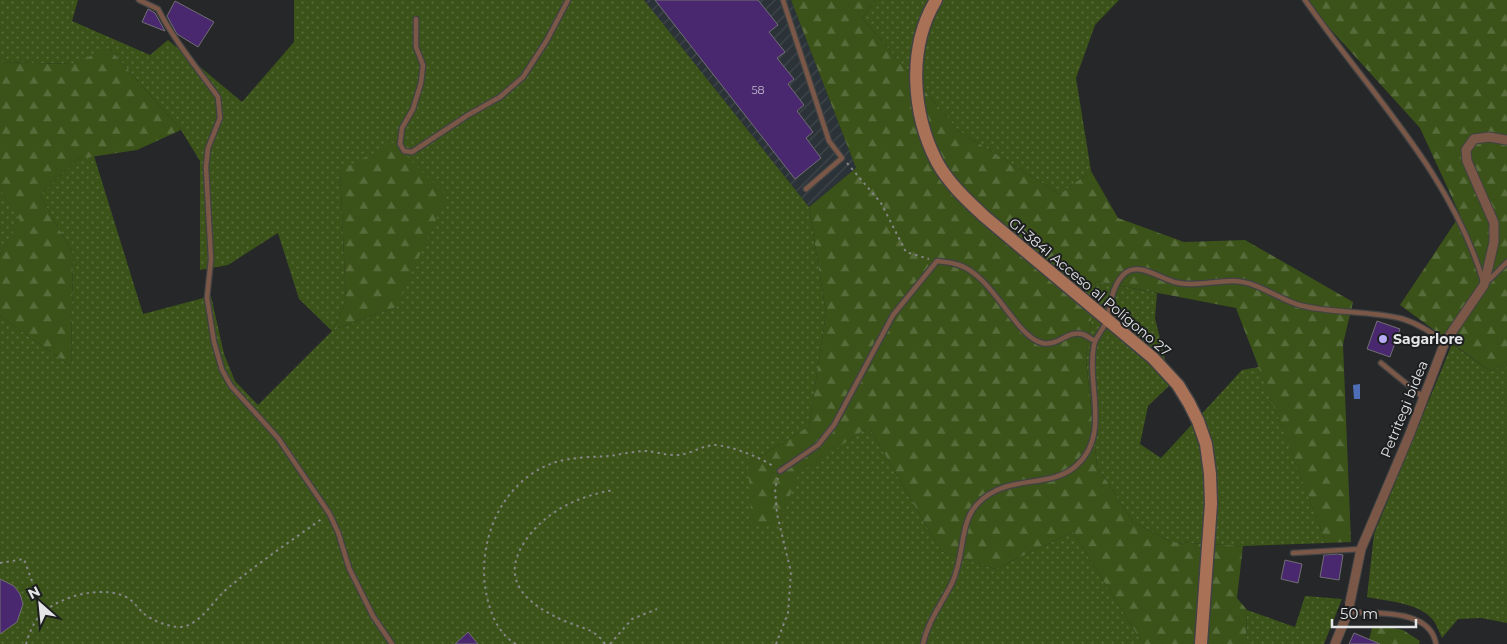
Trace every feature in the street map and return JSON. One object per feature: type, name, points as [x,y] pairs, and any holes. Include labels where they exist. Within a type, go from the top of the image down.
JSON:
[{"type":"main road","name":"GI-3841 Acceso al Polígono 27","points":[[936,0],[920,40],[916,80],[921,122],[938,163],[960,193],[985,217],[1152,358],[1178,386],[1198,421],[1206,444],[1210,474],[1210,504],[1201,644]]},
{"type":"street","name":"Petritegi bidea","points":[[1335,644],[1348,612],[1361,549],[1424,398],[1445,342],[1484,285],[1494,242],[1494,223],[1467,161],[1466,150],[1474,139],[1489,137],[1507,140]]},
{"type":"lane","points":[[139,0],[158,9],[171,35],[184,48],[218,97],[221,106],[220,118],[208,148],[206,167],[211,260],[207,298],[214,342],[222,370],[230,386],[282,444],[329,513],[338,532],[349,568],[373,616],[392,644]]},
{"type":"lane","points":[[416,19],[416,47],[423,65],[421,83],[413,109],[402,128],[400,144],[404,151],[412,152],[468,115],[500,97],[523,77],[547,40],[568,0]]},
{"type":"lane","points":[[783,0],[829,141],[842,158],[806,189]]},
{"type":"lane","points":[[1305,0],[1419,151],[1473,248],[1484,285],[1507,262]]},
{"type":"lane","points":[[780,471],[818,444],[834,425],[893,315],[937,260],[961,265],[985,282],[1027,334],[1042,343],[1057,342],[1071,334],[1080,334],[1095,341]]},
{"type":"lane","points":[[922,644],[925,633],[953,581],[962,530],[970,513],[982,499],[998,489],[1021,482],[1063,474],[1078,465],[1089,448],[1096,427],[1092,374],[1095,341],[1107,319],[1115,286],[1124,274],[1134,268],[1145,270],[1177,283],[1199,285],[1235,281],[1250,285],[1299,305],[1363,312],[1403,319],[1420,326],[1445,342]]},
{"type":"lane","points":[[1381,363],[1424,398]]},
{"type":"lane","points":[[1293,553],[1361,549]]},
{"type":"lane","points":[[1348,612],[1398,615],[1414,619],[1429,628],[1436,644]]},
{"type":"path","points":[[842,158],[881,203],[906,252],[937,260]]},
{"type":"path","points":[[516,644],[501,630],[491,612],[483,570],[491,527],[511,492],[531,474],[554,463],[648,452],[675,456],[714,445],[766,460],[780,471],[775,488],[777,514],[791,572],[788,613],[776,644]]},
{"type":"path","points":[[605,644],[599,635],[586,627],[553,616],[520,593],[515,581],[514,566],[521,546],[535,527],[550,514],[591,494],[613,490]]},
{"type":"path","points":[[26,644],[34,624],[43,612],[75,596],[92,592],[124,596],[150,618],[171,625],[184,626],[197,620],[226,589],[329,513]]},
{"type":"path","points":[[0,563],[24,559],[43,612]]},
{"type":"path","points":[[610,644],[632,619],[657,609]]},
{"type":"shaded area","points":[[644,0],[791,0],[856,168],[809,207]]},
{"type":"green space","points":[[0,0],[78,0],[72,21],[150,55],[168,40],[242,102],[294,42],[294,0],[644,0],[809,207],[826,313],[809,426],[748,464],[778,526],[798,473],[869,427],[941,551],[995,569],[1073,532],[1143,644],[0,644],[0,316],[71,366],[73,254],[40,195],[77,159],[94,156],[143,314],[211,296],[224,354],[235,381],[258,405],[332,331],[299,299],[278,233],[228,265],[200,270],[200,161],[181,130],[110,49],[72,64],[0,62]],"holes":[[[340,170],[396,307],[333,330],[346,301]]]},
{"type":"green space","points":[[791,0],[875,0],[862,18],[959,131],[1060,194],[1091,171],[1118,218],[1184,242],[1245,240],[1353,302],[1343,344],[1351,542],[1326,543],[1236,308],[1096,281],[1086,359],[1097,466],[1133,522],[1172,542],[1243,546],[1237,598],[1247,610],[1246,644],[1143,644],[1073,532],[995,569],[941,551],[869,427],[799,473],[778,526],[752,525],[748,464],[809,426],[826,313],[809,207],[856,168]]},
{"type":"green space","points":[[875,0],[1119,0],[1095,25],[1076,78],[1091,171],[1060,194],[959,131],[862,18]]},
{"type":"green space","points":[[1304,0],[1507,0],[1507,364],[1490,371],[1400,305],[1460,215],[1420,128]]},
{"type":"green space","points":[[109,48],[181,130],[137,150],[77,159],[40,195],[73,254],[71,366],[0,316],[0,255],[20,220],[0,189],[0,62],[72,64]]},
{"type":"green space","points":[[393,143],[447,196],[396,307],[333,330],[346,301],[340,170]]},
{"type":"green space","points":[[0,189],[21,220],[0,255]]},
{"type":"green space","points":[[1096,281],[1157,293],[1155,318],[1171,384],[1148,406],[1140,444],[1161,458],[1242,370],[1259,367],[1326,543],[1243,546],[1172,542],[1133,522],[1097,466],[1086,359]]},
{"type":"green space","points":[[1452,344],[1490,371],[1507,364],[1507,623],[1481,618],[1458,619],[1442,638],[1433,620],[1420,610],[1412,606],[1367,597],[1374,534]]},
{"type":"green space","points":[[1305,596],[1342,599],[1324,644],[1246,644],[1247,610],[1295,627]]},
{"type":"green space","points":[[1387,627],[1403,630],[1420,641],[1419,644],[1368,644],[1372,628]]},
{"type":"water","points":[[1360,384],[1360,399],[1354,399],[1353,385]]},
{"type":"building","points":[[655,0],[758,0],[778,25],[769,32],[785,52],[777,58],[794,79],[788,84],[804,105],[797,111],[813,132],[806,138],[821,158],[795,179]]},
{"type":"building","points":[[175,1],[214,22],[198,47],[177,34],[167,16]]},
{"type":"building","points":[[148,9],[155,13],[165,31],[142,22]]},
{"type":"building","points":[[1377,321],[1400,329],[1390,357],[1367,349]]},
{"type":"building","points":[[1324,555],[1343,555],[1339,580],[1320,577]]},
{"type":"building","points":[[1285,560],[1302,564],[1298,583],[1281,579]]},
{"type":"building","points":[[0,579],[14,586],[20,594],[23,604],[17,622],[0,634]]},
{"type":"building","points":[[468,632],[478,644],[455,644]]},
{"type":"building","points":[[1354,633],[1380,644],[1349,644]]},
{"type":"place","name":"Sagarlore","points":[[1383,339]]}]
